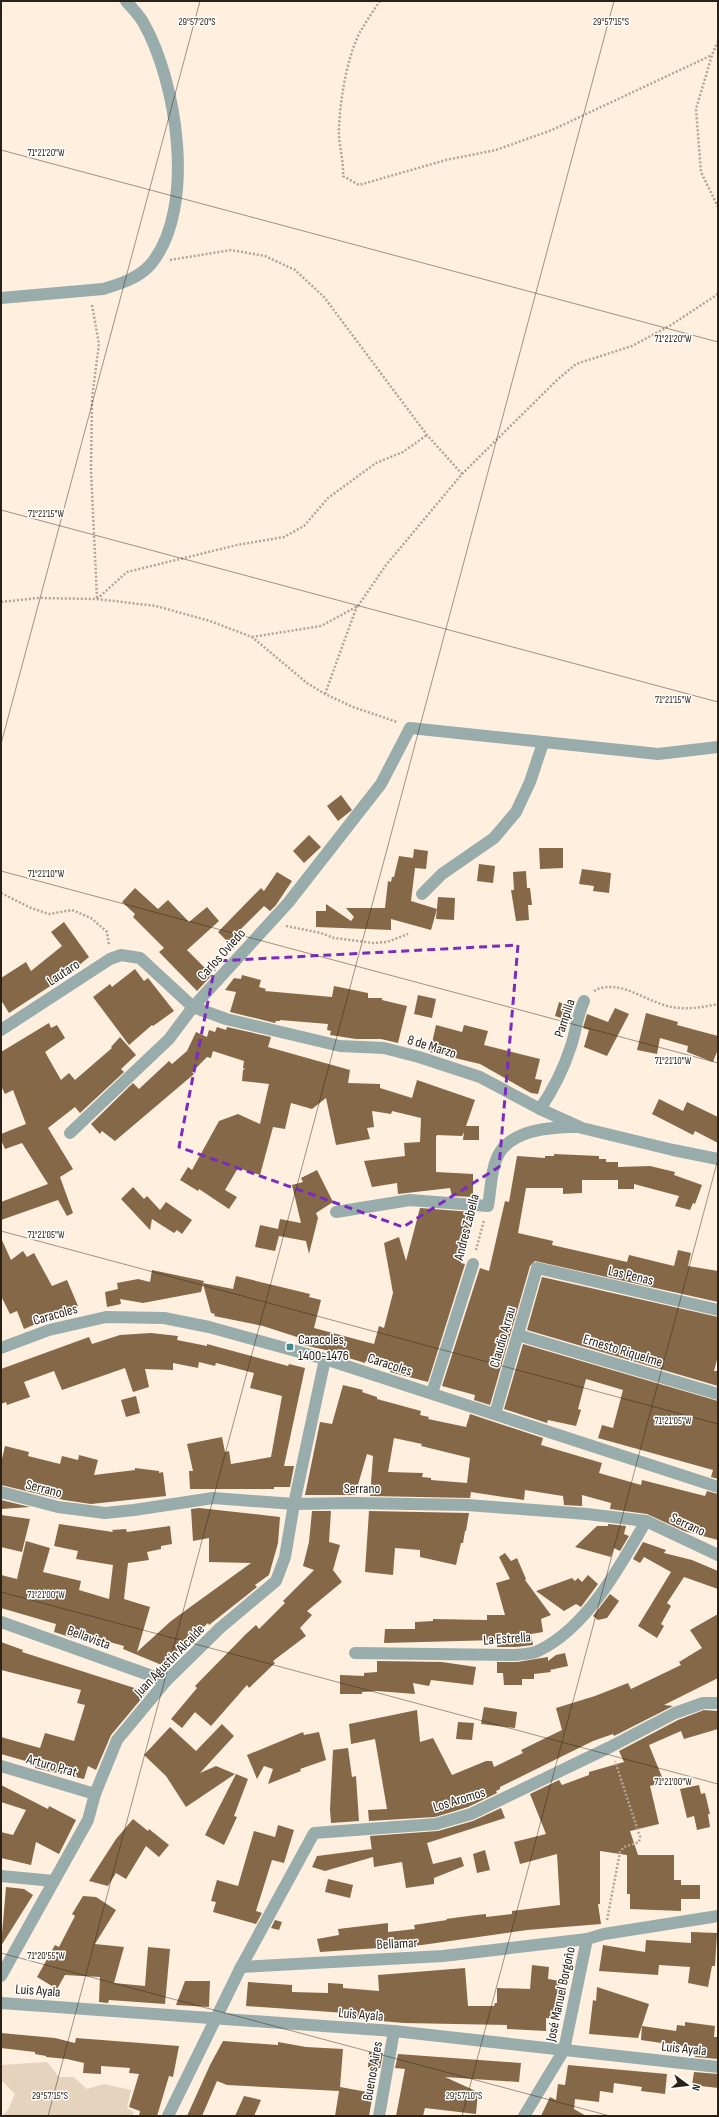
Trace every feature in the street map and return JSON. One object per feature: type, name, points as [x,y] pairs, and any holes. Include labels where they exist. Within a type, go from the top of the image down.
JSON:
[{"type":"street","points":[[1,298],[103,289],[129,280],[150,264],[167,238],[171,225],[177,175],[176,136],[166,79],[156,50],[143,22],[126,1]]},
{"type":"street","points":[[410,728],[658,754],[718,747]]},
{"type":"street","name":"Carlos Oviedo","points":[[70,1132],[169,1039],[193,1007],[273,919],[381,784],[410,728]]},
{"type":"street","points":[[422,894],[442,874],[494,838],[516,812],[530,782],[543,742]]},
{"type":"street","name":"Lautaro","points":[[1,1030],[110,959],[127,955],[145,962]]},
{"type":"street","name":"8 de Marzo","points":[[145,962],[193,1007],[226,1019],[281,1034],[340,1046],[384,1048],[419,1057],[480,1077],[540,1109],[582,1128],[718,1159]]},
{"type":"street","name":"Pampilla","points":[[540,1109],[550,1094],[572,1045],[578,1015],[584,1001]]},
{"type":"street","name":"Andres Zabella","points":[[488,1206],[496,1161],[500,1151],[511,1140],[533,1132],[555,1127],[582,1128]]},
{"type":"street","points":[[336,1212],[410,1200],[488,1206]]},
{"type":"street","name":"Andres Zabella","points":[[432,1393],[473,1264]]},
{"type":"street","name":"Las Penas","points":[[537,1268],[718,1310]]},
{"type":"street","name":"Claudio Arrau","points":[[495,1414],[537,1268]]},
{"type":"street","name":"Caracoles","points":[[2,1346],[68,1325],[106,1317],[143,1316],[164,1318],[209,1327],[325,1359],[718,1487]]},
{"type":"street","name":"Ernesto Riquelme","points":[[518,1335],[718,1394]]},
{"type":"street","name":"Juan Agustín Alcalde","points":[[1,1976],[88,1820],[95,1794],[118,1740],[166,1681],[220,1628],[276,1581],[285,1557],[294,1504],[325,1359]]},
{"type":"street","name":"Serrano","points":[[1,1492],[58,1507],[105,1513],[213,1498],[294,1504],[352,1503],[467,1505],[587,1514],[646,1520],[718,1555]]},
{"type":"street","name":"La Estrella","points":[[355,1653],[516,1655],[538,1651],[561,1637],[587,1611],[617,1571],[646,1520]]},
{"type":"street","name":"Bellavista","points":[[1,1622],[166,1681]]},
{"type":"street","name":"Los Aromos","points":[[241,1967],[314,1833],[450,1821],[503,1800],[688,1708],[703,1703],[718,1703]]},
{"type":"street","name":"Arturo Prat","points":[[1,1766],[95,1794]]},
{"type":"street","points":[[1,1876],[54,1882]]},
{"type":"street","name":"Bellamar","points":[[241,1967],[443,1956],[588,1939],[604,1934],[718,1916]]},
{"type":"street","name":"José Manuel Borgoño","points":[[524,2116],[564,2050],[588,1939]]},
{"type":"street","points":[[168,2116],[241,1967]]},
{"type":"street","name":"Luis Ayala","points":[[1,2003],[216,2017],[394,2031],[718,2067]]},
{"type":"street","name":"Buenos Aires","points":[[379,2116],[394,2031]]},
{"type":"path","points":[[380,1],[360,33],[354,47],[344,87],[339,129],[344,162],[343,176],[359,185],[446,160],[496,150],[552,130],[712,55]]},
{"type":"path","points":[[718,41],[712,55],[696,109],[701,172],[718,207]]},
{"type":"path","points":[[150,264],[231,250],[265,256],[295,270],[324,297],[427,435],[462,474]]},
{"type":"path","points":[[89,290],[99,344],[92,398],[91,471],[97,599]]},
{"type":"path","points":[[325,694],[358,606],[386,565],[462,474],[556,380],[576,364],[632,346],[671,326],[718,294]]},
{"type":"path","points":[[97,599],[127,572],[237,545],[284,537],[304,526],[334,494],[376,463],[403,452],[427,435]]},
{"type":"path","points":[[1,602],[38,598],[97,599],[156,606],[210,621],[252,637],[308,683],[325,694],[353,708],[410,728]]},
{"type":"path","points":[[252,637],[321,626],[358,606]]},
{"type":"path","points":[[1,893],[32,908],[49,914],[72,910],[91,918],[107,932],[110,959]]},
{"type":"path","points":[[273,919],[297,930],[316,932],[334,938],[349,940],[387,942],[408,934]]},
{"type":"path","name":"Pampilla","points":[[584,1001],[594,990],[609,986],[624,989],[654,1003],[674,1008],[700,1007],[718,1004]]},
{"type":"path","name":"Andres Zabella","points":[[473,1264],[488,1206]]},
{"type":"path","points":[[604,1934],[620,1852],[624,1847],[639,1842],[640,1837],[610,1747]]},
{"type":"highlighted area","points":[[518,945],[499,1167],[403,1227],[179,1147],[216,961]]},
{"type":"shaded area","points":[[47,2062],[59,2077],[74,2077],[87,2089],[104,2084],[131,2090],[127,2108],[134,2112],[132,2116],[2,2116],[8,2110],[15,2094],[1,2080],[1,2065]]},
{"type":"building","points":[[341,795],[352,810],[338,821],[327,806]]},
{"type":"building","points":[[309,835],[321,847],[304,863],[293,851]]},
{"type":"building","points":[[539,848],[563,848],[563,868],[540,869]]},
{"type":"building","points":[[414,849],[428,851],[426,869],[415,868],[411,901],[437,909],[431,930],[391,919],[391,930],[316,927],[316,911],[326,911],[326,904],[351,921],[354,917],[346,908],[385,908],[388,881],[391,882],[392,877],[394,877],[399,856],[413,858]]},
{"type":"building","points":[[479,864],[495,866],[493,883],[477,881]]},
{"type":"building","points":[[582,869],[611,873],[609,893],[593,891],[594,886],[579,884]]},
{"type":"building","points":[[526,871],[527,888],[530,888],[532,905],[528,905],[529,920],[516,921],[511,890],[514,890],[513,872]]},
{"type":"building","points":[[277,872],[292,881],[276,905],[270,911],[264,906],[228,942],[218,932],[261,888],[264,891]]},
{"type":"building","points":[[135,888],[158,909],[168,900],[189,922],[207,907],[219,921],[187,950],[212,975],[197,991],[159,952],[164,948],[133,917],[135,914],[122,902]]},
{"type":"building","points":[[438,897],[455,898],[454,920],[436,919]]},
{"type":"building","points":[[64,922],[89,957],[56,984],[55,983],[9,1013],[1,1000],[1,978],[26,962],[31,971],[62,946],[51,932]]},
{"type":"building","points":[[135,969],[144,981],[148,978],[174,1011],[153,1026],[152,1025],[129,1045],[93,997],[110,984],[112,987]]},
{"type":"building","points":[[242,975],[261,980],[259,987],[266,989],[265,991],[332,997],[334,986],[368,993],[368,998],[382,998],[382,1000],[407,1006],[398,1043],[381,1039],[356,1039],[330,1035],[331,1031],[327,1030],[328,1024],[280,1020],[276,1021],[275,1023],[230,1012],[236,992],[225,990],[234,978],[241,979]]},
{"type":"building","points":[[418,995],[436,999],[432,1018],[414,1014]]},
{"type":"building","points":[[559,1002],[573,1008],[570,1021],[555,1016]]},
{"type":"building","points":[[615,1008],[629,1014],[607,1056],[584,1047],[589,1030],[583,1028],[587,1014],[608,1022]]},
{"type":"building","points":[[646,1013],[678,1022],[677,1025],[718,1036],[718,1049],[713,1062],[687,1052],[688,1046],[660,1038],[657,1054],[637,1050]]},
{"type":"building","points":[[49,1023],[51,1028],[57,1025],[65,1038],[45,1052],[61,1080],[69,1073],[75,1080],[112,1048],[111,1047],[120,1037],[136,1055],[121,1069],[124,1072],[80,1113],[75,1107],[48,1128],[73,1169],[60,1177],[73,1213],[67,1216],[58,1200],[1,1220],[1,1202],[48,1184],[22,1143],[5,1149],[1,1140],[1,1134],[26,1124],[13,1090],[5,1094],[1,1086],[1,1052]]},
{"type":"building","points":[[436,1025],[462,1032],[464,1025],[488,1031],[484,1045],[540,1059],[535,1079],[542,1080],[538,1094],[531,1093],[480,1064],[430,1052]]},
{"type":"building","points":[[217,1027],[226,1030],[227,1027],[271,1037],[268,1047],[350,1070],[348,1083],[380,1084],[380,1088],[412,1098],[417,1080],[475,1100],[466,1126],[479,1126],[479,1140],[463,1140],[464,1132],[462,1136],[437,1135],[436,1137],[436,1172],[473,1174],[473,1197],[452,1196],[450,1188],[398,1194],[397,1183],[372,1187],[364,1161],[405,1156],[404,1143],[420,1142],[421,1118],[392,1111],[391,1114],[372,1111],[374,1127],[367,1128],[370,1139],[336,1145],[326,1098],[312,1109],[291,1103],[285,1129],[273,1127],[260,1175],[238,1168],[225,1190],[237,1197],[229,1209],[199,1189],[198,1191],[180,1180],[188,1167],[192,1170],[219,1121],[238,1114],[260,1124],[269,1084],[242,1081],[243,1070],[245,1069],[243,1068],[244,1061],[213,1051],[211,1058],[207,1057],[192,1072],[194,1074],[115,1141],[102,1131],[100,1134],[91,1124],[133,1083],[139,1089],[169,1061],[172,1064],[187,1051],[196,1032],[207,1037],[209,1030],[215,1032]]},
{"type":"building","points":[[659,1099],[683,1111],[687,1102],[718,1117],[718,1143],[695,1131],[693,1135],[652,1114]]},
{"type":"building","points":[[554,1154],[599,1156],[599,1159],[606,1159],[606,1162],[618,1162],[618,1167],[650,1166],[675,1172],[674,1175],[702,1185],[695,1204],[693,1203],[690,1210],[675,1206],[679,1196],[634,1184],[634,1189],[618,1189],[618,1180],[582,1180],[582,1193],[563,1194],[563,1188],[526,1188],[518,1233],[553,1241],[552,1245],[627,1262],[629,1255],[674,1266],[678,1250],[691,1253],[688,1266],[718,1271],[718,1302],[535,1261],[530,1266],[490,1405],[474,1400],[475,1395],[442,1386],[480,1268],[489,1271],[505,1201],[509,1202],[517,1156],[545,1158],[545,1156],[554,1156]]},
{"type":"building","points":[[317,1170],[333,1202],[316,1213],[318,1218],[309,1254],[306,1241],[279,1236],[275,1251],[255,1247],[260,1225],[278,1229],[280,1219],[301,1223],[292,1185],[303,1182],[301,1178]]},
{"type":"building","points":[[133,1187],[144,1199],[147,1196],[160,1210],[166,1202],[192,1220],[182,1234],[177,1230],[174,1233],[152,1219],[150,1230],[121,1199]]},
{"type":"building","points":[[420,1208],[472,1212],[471,1223],[461,1263],[465,1264],[428,1382],[390,1372],[391,1369],[342,1356],[343,1354],[299,1344],[300,1338],[263,1326],[214,1316],[215,1314],[211,1313],[203,1284],[201,1292],[143,1303],[120,1299],[121,1304],[107,1307],[105,1292],[118,1289],[117,1283],[138,1279],[150,1282],[152,1270],[233,1289],[236,1276],[310,1294],[309,1297],[321,1300],[314,1328],[374,1344],[379,1326],[384,1328],[393,1293],[384,1243],[399,1237],[406,1261]]},
{"type":"building","points":[[1,1238],[11,1260],[23,1251],[27,1257],[34,1253],[52,1286],[67,1280],[78,1306],[24,1329],[17,1311],[10,1314],[1,1296]]},
{"type":"building","points":[[542,1277],[718,1317],[718,1356],[714,1371],[718,1371],[718,1386],[527,1330]]},
{"type":"building","points":[[151,1333],[178,1336],[177,1340],[207,1346],[207,1344],[288,1366],[289,1364],[305,1368],[284,1466],[294,1466],[290,1487],[274,1487],[274,1489],[190,1489],[189,1471],[193,1471],[187,1444],[222,1437],[225,1452],[229,1451],[231,1464],[271,1457],[282,1396],[250,1388],[254,1373],[216,1363],[215,1366],[199,1362],[198,1368],[173,1363],[173,1370],[145,1369],[149,1387],[133,1392],[125,1368],[62,1390],[54,1371],[24,1382],[30,1397],[7,1405],[6,1402],[1,1404],[1,1369],[89,1337],[92,1344],[120,1335]]},
{"type":"building","points":[[523,1344],[718,1401],[718,1479],[711,1477],[713,1470],[598,1438],[602,1425],[613,1428],[623,1390],[586,1379],[578,1409],[581,1410],[576,1426],[548,1420],[547,1423],[504,1409]]},
{"type":"building","points":[[343,1385],[363,1390],[362,1392],[377,1397],[377,1399],[421,1411],[420,1415],[429,1417],[428,1419],[466,1427],[470,1414],[543,1438],[541,1445],[602,1463],[599,1473],[641,1485],[642,1480],[705,1496],[707,1491],[718,1494],[718,1540],[684,1531],[647,1514],[610,1509],[611,1503],[582,1495],[582,1506],[564,1505],[563,1496],[525,1490],[524,1500],[471,1492],[470,1498],[370,1496],[373,1456],[367,1454],[355,1495],[305,1495],[320,1422],[332,1424]],"holes":[[[394,1438],[422,1444],[421,1446],[470,1458],[467,1483],[431,1480],[431,1478],[422,1477],[423,1473],[388,1472]]]},
{"type":"building","points":[[136,1396],[140,1413],[126,1417],[121,1400]]},
{"type":"building","points":[[5,1446],[29,1452],[28,1456],[60,1464],[62,1456],[78,1460],[79,1455],[98,1460],[94,1475],[135,1470],[135,1468],[159,1471],[159,1473],[163,1472],[166,1496],[91,1504],[64,1500],[1,1485],[1,1463]]},
{"type":"building","points":[[1,1500],[30,1507],[1,1509]]},
{"type":"building","points":[[199,1508],[280,1517],[278,1543],[269,1575],[255,1585],[257,1587],[209,1625],[208,1623],[176,1652],[169,1668],[123,1649],[124,1646],[77,1633],[76,1639],[54,1632],[56,1624],[1,1608],[1,1575],[17,1579],[26,1541],[50,1548],[43,1572],[81,1581],[79,1590],[109,1599],[113,1565],[76,1559],[78,1551],[54,1546],[59,1524],[113,1532],[112,1530],[126,1529],[127,1532],[170,1526],[172,1544],[161,1546],[161,1549],[147,1552],[149,1560],[128,1563],[124,1599],[150,1607],[137,1652],[171,1621],[251,1563],[209,1562],[209,1538],[193,1541],[191,1509]]},
{"type":"building","points":[[312,1511],[331,1511],[329,1542],[340,1545],[333,1570],[342,1582],[307,1611],[312,1615],[300,1628],[306,1636],[273,1661],[275,1663],[249,1688],[247,1685],[211,1726],[195,1712],[182,1728],[171,1719],[197,1688],[195,1686],[256,1625],[259,1629],[285,1603],[283,1601],[314,1570],[303,1566],[309,1542]]},
{"type":"building","points":[[369,1511],[469,1513],[463,1543],[461,1543],[456,1565],[420,1557],[420,1550],[395,1548],[393,1575],[365,1572]]},
{"type":"building","points":[[1,1515],[30,1519],[22,1552],[1,1547]]},
{"type":"building","points":[[608,1524],[626,1526],[624,1534],[629,1536],[620,1551],[614,1548],[611,1557],[575,1547],[597,1526],[608,1526]]},
{"type":"building","points":[[643,1542],[666,1550],[664,1553],[692,1560],[718,1571],[718,1589],[684,1577],[667,1603],[671,1606],[661,1624],[664,1626],[657,1638],[638,1626],[671,1572],[644,1557],[640,1563],[633,1559]]},
{"type":"building","points":[[505,1553],[511,1561],[517,1558],[526,1579],[525,1580],[551,1615],[541,1619],[543,1632],[531,1634],[533,1645],[497,1647],[497,1640],[384,1643],[385,1629],[415,1629],[415,1622],[433,1621],[433,1619],[487,1620],[487,1615],[505,1615],[496,1583],[510,1579],[499,1557]]},
{"type":"building","points":[[588,1575],[598,1584],[581,1607],[576,1604],[564,1611],[536,1591],[572,1578],[575,1581],[578,1578],[582,1582]]},
{"type":"building","points":[[610,1594],[619,1601],[607,1618],[598,1620],[593,1616]]},
{"type":"building","points":[[718,1614],[718,1678],[664,1705],[673,1706],[614,1736],[613,1734],[593,1741],[500,1787],[500,1789],[496,1791],[497,1793],[468,1807],[435,1817],[369,1821],[368,1810],[387,1809],[375,1739],[351,1744],[349,1724],[417,1710],[420,1742],[433,1738],[452,1775],[486,1761],[492,1761],[494,1767],[523,1753],[521,1750],[562,1730],[556,1708],[595,1696],[628,1683],[631,1689],[681,1665],[679,1662],[702,1648],[690,1630]]},
{"type":"building","points":[[1,1642],[23,1650],[22,1652],[147,1692],[111,1735],[96,1770],[88,1766],[84,1779],[35,1768],[36,1764],[1,1754],[1,1737],[40,1748],[45,1733],[74,1741],[85,1705],[77,1703],[81,1690],[1,1670]]},
{"type":"building","points":[[565,1653],[568,1666],[550,1670],[551,1672],[534,1674],[534,1679],[522,1679],[522,1685],[504,1685],[503,1673],[497,1673],[497,1662],[517,1662],[548,1657],[548,1661],[556,1655]]},
{"type":"building","points":[[377,1661],[442,1662],[476,1667],[473,1685],[431,1680],[429,1686],[413,1683],[415,1694],[377,1691],[362,1692],[362,1694],[340,1694],[340,1675],[364,1676],[364,1673],[377,1672]]},
{"type":"building","points":[[484,1707],[517,1712],[515,1728],[481,1724]]},
{"type":"building","points":[[704,1710],[718,1711],[718,1729],[684,1739],[681,1731],[649,1745],[664,1782],[650,1786],[659,1824],[630,1831],[638,1855],[674,1855],[674,1880],[681,1880],[681,1885],[700,1885],[700,1899],[681,1899],[681,1911],[630,1909],[630,1894],[627,1894],[627,1855],[600,1851],[600,1904],[598,1904],[601,1924],[527,1930],[422,1945],[320,1952],[317,1939],[339,1935],[338,1929],[388,1923],[388,1932],[415,1929],[414,1925],[447,1920],[446,1919],[486,1914],[486,1917],[512,1914],[512,1911],[560,1905],[557,1854],[520,1864],[514,1842],[546,1834],[530,1794],[559,1780],[562,1785],[589,1775],[589,1772],[624,1762],[619,1751],[678,1720]]},
{"type":"building","points":[[458,1722],[474,1723],[472,1740],[456,1739]]},
{"type":"building","points":[[222,1724],[234,1736],[200,1773],[216,1766],[235,1774],[186,1807],[166,1776],[144,1755],[170,1727],[196,1751]]},
{"type":"building","points":[[303,1732],[304,1735],[319,1732],[326,1760],[300,1769],[301,1771],[268,1784],[273,1769],[264,1766],[257,1779],[247,1755]]},
{"type":"building","points":[[348,1748],[352,1777],[356,1776],[359,1821],[331,1823],[330,1810],[333,1750]]},
{"type":"building","points":[[236,1774],[248,1779],[234,1816],[237,1817],[224,1845],[205,1835]]},
{"type":"building","points":[[1,1785],[48,1809],[49,1806],[76,1820],[59,1854],[36,1842],[31,1865],[1,1858],[1,1832],[13,1835],[26,1810],[1,1802]]},
{"type":"building","points":[[699,1785],[701,1794],[705,1793],[710,1814],[708,1814],[710,1827],[697,1830],[694,1816],[687,1818],[680,1789]]},
{"type":"building","points":[[501,1808],[505,1818],[427,1843],[433,1864],[461,1857],[464,1866],[434,1878],[434,1884],[406,1888],[402,1862],[374,1867],[373,1857],[325,1871],[312,1867],[317,1856],[372,1849],[370,1836],[438,1831],[473,1821]]},
{"type":"building","points":[[133,1819],[148,1831],[149,1829],[169,1845],[159,1857],[146,1846],[126,1879],[116,1873],[108,1886],[89,1881],[116,1839]]},
{"type":"building","points":[[278,1825],[294,1830],[284,1863],[272,1860],[256,1911],[262,1913],[256,1924],[213,1912],[216,1902],[211,1901],[217,1880],[238,1886],[254,1831],[275,1837]]},
{"type":"building","points":[[485,1850],[490,1870],[477,1873],[473,1854]]},
{"type":"building","points":[[328,1879],[353,1885],[350,1898],[325,1892]]},
{"type":"building","points":[[6,1887],[24,1889],[33,1895],[1,1946]]},
{"type":"building","points":[[83,1896],[96,1897],[116,1910],[95,1944],[124,1947],[114,1983],[145,1986],[148,1947],[170,1949],[165,2004],[109,2000],[108,2003],[99,2002],[100,1977],[65,1975],[57,1989],[37,1977],[55,1945],[59,1947],[75,1916],[72,1914]]},
{"type":"building","points":[[275,1920],[282,1922],[279,1930],[271,1928]]},
{"type":"building","points":[[691,1932],[717,1933],[715,1966],[712,1966],[708,1987],[688,1983],[690,1967],[659,1965],[658,1975],[599,1971],[603,1945],[645,1952],[646,1940],[691,1943]]},
{"type":"building","points":[[532,1965],[549,1967],[548,1979],[560,1981],[553,2019],[546,2018],[546,2031],[507,2029],[507,2025],[404,2023],[345,2018],[345,2013],[246,2006],[248,1982],[292,1985],[292,1992],[328,1993],[328,1983],[343,1984],[343,1988],[379,1991],[378,1975],[465,1968],[468,2006],[494,2006],[495,2003],[497,2003],[497,1988],[530,1989]]},
{"type":"building","points":[[185,1981],[210,1981],[209,2007],[176,2005]]},
{"type":"building","points":[[597,1987],[649,2004],[638,2038],[589,2034],[593,2000],[596,2001]]},
{"type":"building","points":[[685,2022],[715,2026],[714,2037],[718,2037],[718,2059],[695,2057],[696,2048],[641,2040],[642,2026],[676,2031],[677,2025],[685,2026]]},
{"type":"building","points":[[1,2033],[55,2038],[75,2043],[76,2038],[179,2046],[173,2077],[169,2076],[157,2116],[139,2116],[140,2111],[129,2107],[139,2074],[129,2073],[130,2068],[101,2066],[101,2074],[83,2073],[84,2063],[67,2059],[46,2057],[35,2054],[35,2052],[1,2048]]},
{"type":"building","points":[[223,2041],[278,2045],[278,2042],[306,2047],[343,2049],[340,2087],[373,2093],[369,2116],[335,2116],[339,2091],[227,2085],[217,2081],[202,2116],[187,2116],[210,2065]]},
{"type":"building","points":[[369,2052],[383,2053],[380,2068],[368,2067]]},
{"type":"building","points":[[398,2054],[521,2063],[519,2082],[445,2077],[478,2092],[476,2114],[425,2108],[423,2116],[396,2116],[405,2069],[395,2068]]},
{"type":"building","points":[[568,2065],[667,2074],[665,2094],[641,2091],[642,2087],[614,2083],[613,2093],[600,2091],[599,2102],[575,2099],[574,2109],[586,2116],[541,2116],[550,2097],[556,2100],[558,2084],[565,2085]]},
{"type":"building","points":[[694,2072],[718,2074],[718,2088],[692,2085]]},
{"type":"building","points":[[244,2096],[261,2100],[254,2116],[235,2116]]},
{"type":"place","name":"Caracoles, 1400-1476","points":[[290,1347]]}]
